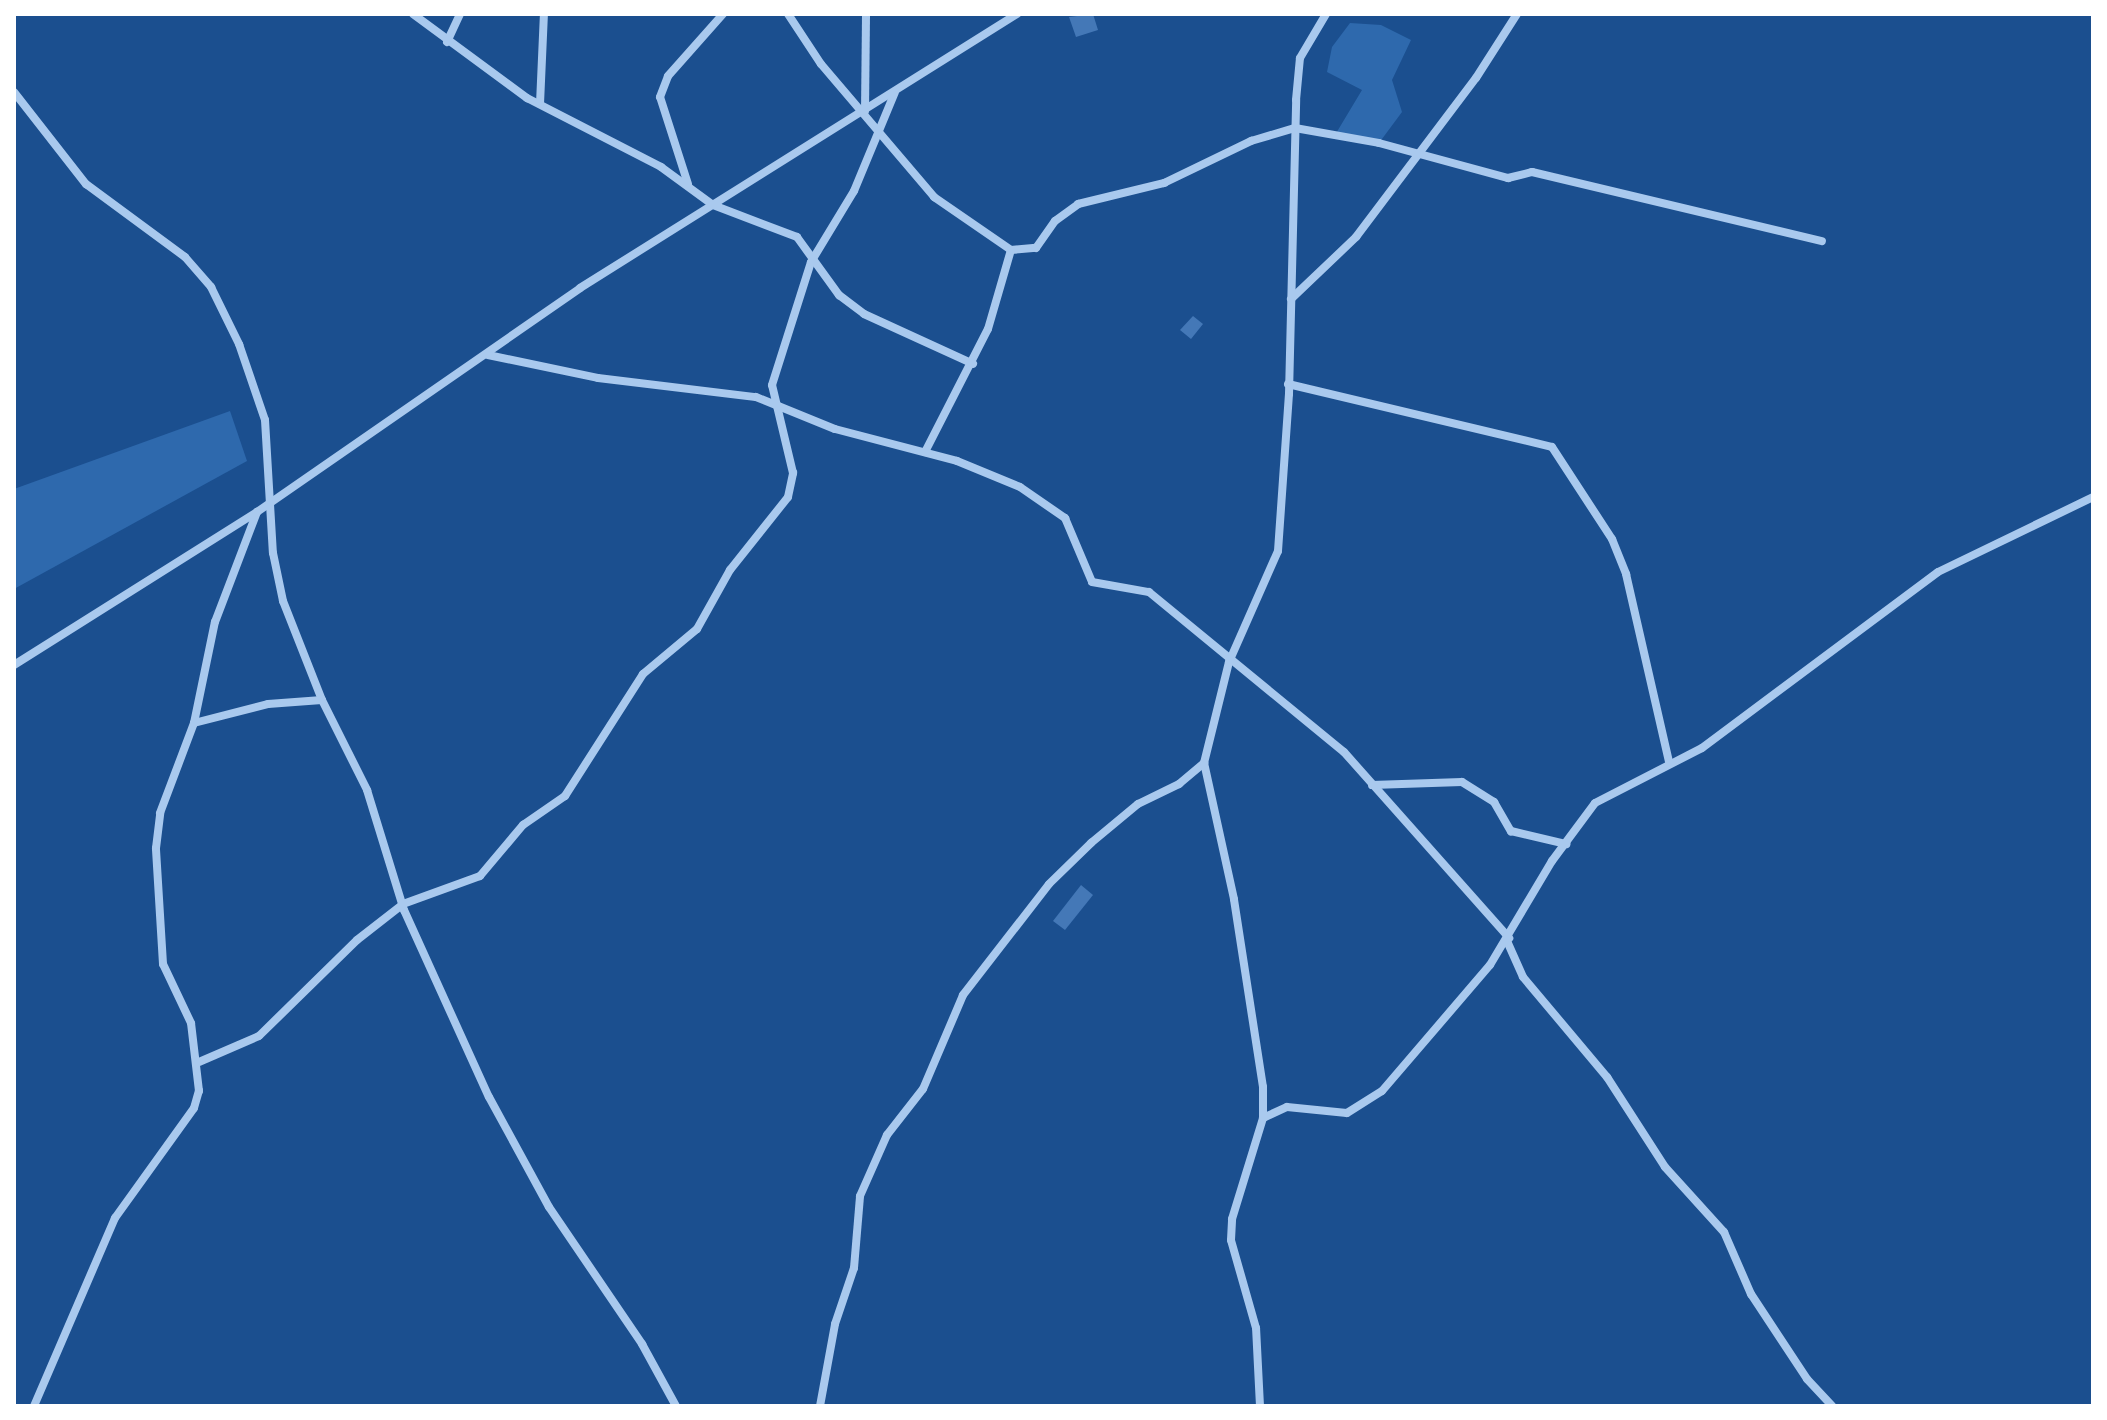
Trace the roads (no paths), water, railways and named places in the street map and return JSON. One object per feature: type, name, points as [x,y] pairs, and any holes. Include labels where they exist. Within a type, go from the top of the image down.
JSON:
[{"type":"street","points":[[413,14],[447,42],[540,104],[688,184],[713,205],[797,237],[811,262],[864,314],[973,364]]},
{"type":"street","points":[[447,42],[460,14]]},
{"type":"street","points":[[540,104],[544,14]]},
{"type":"street","points":[[688,184],[660,97],[668,76],[723,14]]},
{"type":"street","points":[[788,14],[821,64],[865,111],[934,197],[1011,250],[1036,248],[1055,221],[1078,204],[1164,183],[1251,141],[1295,128],[1420,153],[1508,178],[1532,172],[1822,241]]},
{"type":"street","points":[[865,111],[866,14]]},
{"type":"street","points":[[14,665],[257,512],[488,355],[580,288],[1017,14]]},
{"type":"street","points":[[1260,1406],[1256,1328],[1231,1240],[1232,1219],[1263,1118],[1263,1087],[1234,899],[1204,763],[1229,662],[1278,551],[1288,384],[1295,128],[1300,58],[1326,14]]},
{"type":"street","points":[[1291,299],[1356,237],[1420,153],[1517,14]]},
{"type":"street","points":[[14,92],[86,184],[185,257],[211,287],[239,344],[265,420],[273,500],[273,553],[283,601],[322,700],[353,754],[403,904],[489,1097],[549,1207],[642,1344],[676,1406]]},
{"type":"street","points":[[199,1062],[259,1036],[357,940],[403,904],[480,876],[523,825],[565,796],[643,674],[697,629],[730,570],[788,497],[793,473],[772,385],[811,262],[854,191],[877,127],[895,92]]},
{"type":"street","points":[[925,452],[973,364],[1011,250]]},
{"type":"street","points":[[488,355],[598,378],[756,397],[835,429],[925,452],[1032,495],[1065,518],[1092,582],[1149,592],[1229,662],[1276,692],[1344,752],[1508,939],[1523,977],[1607,1077],[1665,1167],[1724,1232],[1751,1294],[1807,1379],[1832,1406]]},
{"type":"street","points":[[1288,384],[1552,447],[1612,539],[1626,574],[1669,762]]},
{"type":"street","points":[[1263,1118],[1287,1107],[1347,1113],[1367,1104],[1508,939],[1595,803],[1669,762],[1702,748],[1938,572],[2093,497]]},
{"type":"street","points":[[34,1406],[115,1218],[194,1108],[199,1062],[191,1023],[163,964],[156,848],[160,813],[194,723],[215,622],[257,512]]},
{"type":"street","points":[[194,723],[268,704],[322,700]]},
{"type":"street","points":[[820,1406],[835,1324],[854,1268],[860,1196],[887,1135],[923,1089],[963,995],[1049,884],[1091,843],[1138,804],[1179,784],[1204,763]]},
{"type":"street","points":[[1372,785],[1462,782],[1494,802],[1511,831],[1566,844]]}]
